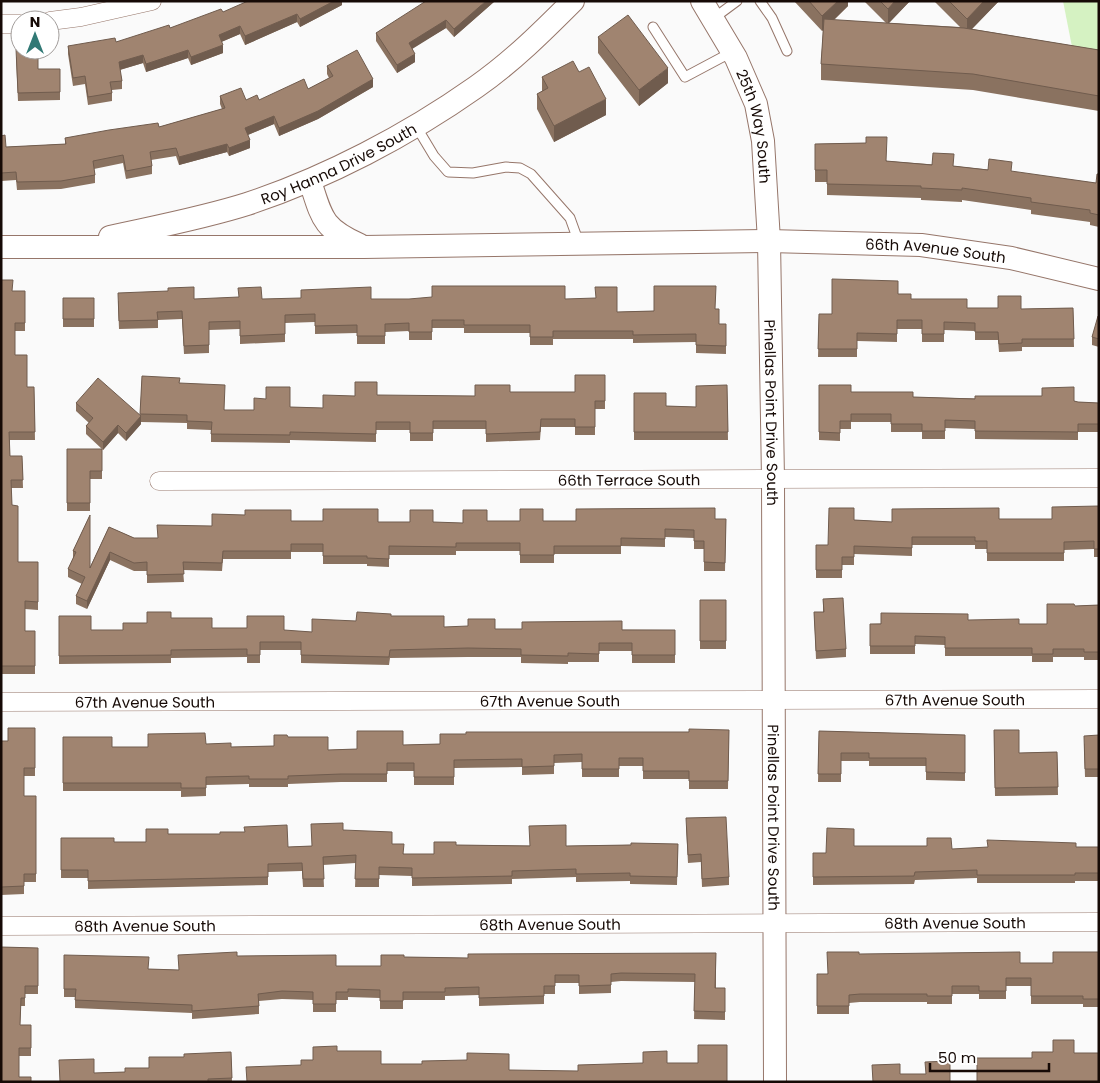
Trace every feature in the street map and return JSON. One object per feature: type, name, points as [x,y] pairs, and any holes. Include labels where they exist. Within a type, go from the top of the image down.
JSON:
[{"type":"street","points":[[60,20],[81,18],[152,1]]},
{"type":"street","name":"Roy Hanna Drive South","points":[[65,246],[159,226],[246,204],[310,181],[416,126],[477,86],[531,42],[573,1]]},
{"type":"street","name":"25th Way South","points":[[708,10],[733,52],[756,104],[763,141],[769,241]]},
{"type":"street","points":[[310,181],[320,213],[328,227],[364,247]]},
{"type":"street","points":[[1,247],[364,247],[769,241]]},
{"type":"street","name":"66th Avenue South","points":[[769,241],[920,245],[1011,258],[1099,279]]},
{"type":"street","name":"Pinellas Point Drive South","points":[[769,241],[773,479],[776,1082]]},
{"type":"street","name":"66th Terrace South","points":[[159,481],[1099,478]]},
{"type":"street","name":"67th Avenue South","points":[[1,702],[1099,699]]},
{"type":"street","name":"68th Avenue South","points":[[1,926],[1099,922]]},
{"type":"lane","name":"25th Way South","points":[[708,10],[736,1]]},
{"type":"lane","points":[[760,1],[772,18],[787,51]]},
{"type":"lane","points":[[653,27],[685,76],[733,52]]},
{"type":"lane","points":[[416,126],[434,156],[448,172],[473,173],[506,167],[520,168],[531,174],[570,218],[579,244]]},
{"type":"green space","points":[[1063,1],[1099,1],[1099,52],[1074,57]]},
{"type":"building","points":[[248,1],[334,1],[300,19],[297,14],[245,36],[240,26],[219,35],[223,45],[191,57],[188,50],[146,64],[143,55],[119,62],[122,81],[110,82],[112,93],[88,97],[85,76],[73,78],[68,46],[115,38],[116,42],[169,25],[170,28],[221,9],[223,12]]},
{"type":"building","points":[[426,1],[486,1],[454,29],[446,20],[409,43],[415,54],[397,65],[376,33]]},
{"type":"building","points":[[809,1],[838,1],[822,16]]},
{"type":"building","points":[[880,1],[895,1],[888,9]]},
{"type":"building","points":[[949,1],[984,1],[967,19]]},
{"type":"building","points":[[628,15],[668,68],[639,90],[598,37]]},
{"type":"building","points":[[824,19],[964,28],[1099,50],[1099,96],[973,74],[821,64]]},
{"type":"building","points":[[357,50],[373,79],[318,111],[279,128],[274,116],[245,128],[250,140],[229,148],[227,144],[179,157],[176,148],[150,152],[152,166],[126,171],[123,155],[93,161],[95,175],[61,181],[17,182],[16,172],[1,173],[1,136],[5,135],[6,147],[66,144],[65,138],[158,123],[159,127],[225,108],[220,96],[241,88],[246,100],[257,95],[259,100],[304,79],[308,89],[333,76],[327,66]]},
{"type":"building","points":[[16,60],[38,60],[38,69],[60,69],[60,92],[18,93]]},
{"type":"building","points":[[573,61],[579,72],[589,67],[606,99],[554,126],[537,94],[548,88],[542,77]]},
{"type":"building","points":[[866,137],[887,137],[886,161],[932,165],[933,153],[954,154],[953,166],[988,170],[989,159],[1012,162],[1011,171],[1096,183],[1097,174],[1099,174],[1099,215],[1090,213],[1090,210],[1031,202],[1031,198],[962,188],[962,190],[921,188],[921,186],[827,184],[827,170],[815,170],[815,144],[866,143]]},
{"type":"building","points":[[832,279],[898,281],[898,294],[911,294],[911,299],[967,299],[967,308],[998,308],[998,296],[1021,296],[1021,309],[1073,308],[1074,339],[1022,339],[1022,343],[999,344],[998,332],[975,332],[975,323],[944,322],[944,334],[922,334],[922,320],[897,320],[897,334],[857,333],[857,349],[818,349],[819,314],[832,314]]},
{"type":"building","points":[[1,280],[13,280],[12,291],[25,291],[25,323],[15,323],[15,355],[27,355],[27,387],[34,387],[35,432],[9,432],[10,456],[22,456],[23,480],[11,480],[12,505],[18,506],[18,562],[38,562],[38,602],[25,601],[25,631],[35,631],[35,666],[1,666]]},
{"type":"building","points":[[432,286],[565,286],[565,299],[596,298],[595,287],[617,287],[617,312],[654,311],[654,286],[716,286],[715,309],[719,309],[719,324],[726,324],[726,346],[696,345],[696,334],[633,335],[633,331],[553,331],[553,337],[530,337],[530,325],[464,325],[464,320],[432,320],[432,332],[409,332],[409,323],[385,324],[385,336],[357,336],[357,325],[315,326],[315,314],[285,315],[285,334],[240,336],[240,321],[209,322],[209,345],[184,346],[182,311],[157,312],[158,320],[119,321],[118,293],[168,291],[168,288],[194,287],[194,299],[239,297],[238,288],[261,287],[262,299],[301,298],[301,290],[371,287],[371,299],[409,299],[432,297]]},
{"type":"building","points":[[63,298],[94,298],[94,319],[63,319]]},
{"type":"building","points":[[1099,316],[1099,339],[1092,337]]},
{"type":"building","points":[[575,375],[605,375],[605,401],[595,401],[595,427],[575,427],[575,419],[541,419],[540,432],[486,434],[486,421],[433,421],[433,433],[410,433],[410,422],[376,422],[376,434],[290,432],[290,435],[211,434],[212,422],[187,421],[187,415],[140,414],[142,376],[180,378],[179,383],[225,385],[224,410],[254,410],[254,398],[266,399],[266,387],[290,387],[290,407],[323,408],[323,395],[355,396],[355,382],[377,382],[377,395],[475,396],[475,385],[510,385],[510,392],[575,392]]},
{"type":"building","points":[[98,378],[141,416],[126,433],[118,425],[103,442],[86,426],[93,418],[76,403]]},
{"type":"building","points":[[727,385],[728,432],[634,432],[634,393],[666,393],[666,406],[696,407],[696,386]]},
{"type":"building","points":[[819,385],[851,385],[851,392],[913,392],[913,397],[975,399],[975,396],[1042,396],[1042,388],[1074,387],[1074,401],[1099,403],[1099,424],[1078,424],[1078,432],[975,431],[975,421],[945,420],[945,431],[922,431],[922,424],[891,424],[891,414],[851,414],[851,421],[840,421],[840,433],[819,432]]},
{"type":"building","points":[[67,449],[102,449],[102,471],[90,471],[90,503],[67,503]]},
{"type":"building","points":[[1099,506],[1099,549],[1094,549],[1094,541],[1064,542],[1064,553],[987,553],[987,541],[975,541],[975,537],[912,537],[912,548],[854,546],[854,557],[842,557],[842,570],[816,570],[816,545],[828,545],[829,508],[854,508],[854,520],[892,522],[892,509],[999,508],[999,519],[1052,519],[1052,507]]},
{"type":"building","points":[[715,508],[715,519],[726,519],[725,563],[704,562],[704,541],[694,541],[694,530],[665,529],[665,539],[621,538],[621,546],[554,546],[554,555],[520,555],[520,543],[456,543],[456,547],[389,546],[389,559],[367,558],[367,556],[323,556],[323,544],[291,544],[291,551],[223,551],[222,563],[183,562],[184,574],[147,575],[147,562],[134,563],[110,552],[87,601],[76,596],[85,577],[68,569],[76,552],[73,551],[90,515],[90,568],[109,527],[134,538],[158,538],[157,525],[212,526],[212,514],[245,515],[245,510],[291,510],[291,521],[323,521],[323,509],[378,509],[378,522],[410,522],[410,510],[433,510],[433,522],[463,523],[463,510],[487,510],[487,521],[520,521],[520,509],[543,509],[543,521],[576,521],[576,509]]},
{"type":"building","points":[[843,598],[846,649],[816,651],[814,612],[824,612],[823,599]]},
{"type":"building","points":[[700,600],[726,600],[726,641],[700,641]]},
{"type":"building","points":[[1047,604],[1099,605],[1099,652],[1084,652],[1084,649],[1053,649],[1053,654],[1032,654],[1032,648],[945,648],[945,637],[915,636],[915,646],[870,646],[870,624],[881,624],[881,613],[968,614],[968,620],[1019,619],[1019,624],[1047,624]]},
{"type":"building","points":[[147,612],[171,612],[171,618],[212,618],[212,628],[247,628],[247,616],[284,616],[284,630],[312,632],[312,619],[356,621],[357,612],[391,614],[391,616],[444,616],[444,627],[468,626],[468,619],[495,619],[495,629],[522,629],[522,622],[622,621],[622,630],[675,630],[675,655],[632,655],[632,643],[599,643],[599,654],[568,653],[568,656],[521,655],[521,649],[468,648],[390,650],[389,657],[301,655],[301,642],[260,642],[260,655],[247,655],[247,649],[171,650],[171,655],[59,656],[59,616],[91,616],[91,630],[123,630],[123,623],[147,623]]},
{"type":"building","points":[[8,728],[35,728],[35,768],[24,768],[24,796],[36,796],[36,874],[24,874],[24,886],[1,887],[1,741],[8,741]]},
{"type":"building","points":[[689,729],[729,730],[728,781],[689,781],[689,771],[643,771],[643,758],[619,758],[619,769],[582,769],[582,754],[554,755],[554,766],[522,767],[522,759],[454,760],[454,777],[414,777],[414,763],[387,763],[387,774],[288,776],[288,779],[249,779],[249,776],[206,777],[206,788],[181,788],[181,783],[63,783],[63,737],[112,737],[112,747],[148,747],[148,734],[205,733],[206,744],[231,743],[231,747],[274,746],[274,735],[328,737],[328,750],[357,749],[357,731],[403,731],[403,745],[440,744],[440,734],[466,734],[466,732],[689,732]]},
{"type":"building","points":[[994,730],[1019,730],[1019,753],[1057,752],[1058,787],[995,788]]},
{"type":"building","points":[[819,731],[965,735],[965,773],[926,772],[926,758],[869,758],[869,753],[841,753],[841,774],[818,774]]},
{"type":"building","points":[[1099,735],[1099,769],[1085,769],[1084,736]]},
{"type":"building","points":[[726,817],[729,877],[702,879],[701,854],[688,855],[686,818]]},
{"type":"building","points":[[343,823],[343,830],[392,832],[392,844],[404,844],[403,854],[434,854],[434,842],[456,842],[456,845],[530,846],[529,826],[566,825],[566,846],[631,845],[631,843],[678,844],[677,877],[630,876],[630,873],[576,874],[576,869],[512,871],[512,876],[412,878],[412,868],[379,867],[379,879],[355,879],[356,855],[323,857],[324,879],[303,879],[302,863],[268,864],[268,877],[88,881],[88,870],[61,870],[61,838],[114,838],[114,842],[146,842],[146,829],[168,829],[168,834],[220,834],[220,832],[245,832],[244,827],[287,825],[288,847],[312,846],[311,824]]},
{"type":"building","points":[[827,828],[854,829],[854,846],[927,846],[927,838],[951,838],[952,849],[988,847],[987,840],[1076,843],[1076,847],[1099,847],[1099,873],[1075,873],[1075,875],[977,875],[977,870],[915,872],[914,876],[813,877],[813,853],[826,853]]},
{"type":"building","points":[[1,947],[38,948],[38,986],[25,986],[25,998],[21,998],[20,1025],[31,1025],[31,1048],[19,1048],[19,1077],[31,1077],[31,1082],[1,1082]]},
{"type":"building","points":[[237,952],[237,956],[336,955],[336,966],[381,966],[381,955],[468,958],[468,954],[716,953],[715,988],[725,988],[725,1012],[694,1011],[695,974],[611,974],[611,985],[579,986],[579,975],[555,975],[555,986],[544,986],[544,996],[479,998],[479,987],[445,988],[445,992],[403,992],[403,1001],[380,1001],[380,990],[348,989],[348,992],[336,992],[336,1004],[313,1004],[313,992],[282,991],[258,994],[259,1006],[192,1011],[192,1005],[75,1000],[76,989],[64,989],[64,955],[149,957],[148,969],[179,970],[178,955]]},
{"type":"building","points":[[827,952],[859,952],[859,954],[1020,952],[1020,963],[1053,963],[1053,952],[1099,952],[1099,999],[1083,999],[1083,996],[1031,996],[1031,978],[1006,978],[1006,991],[979,991],[979,986],[952,986],[952,996],[860,994],[849,995],[849,1006],[817,1006],[817,974],[828,974]]},
{"type":"building","points":[[1053,1040],[1074,1040],[1074,1053],[1099,1053],[1099,1082],[977,1082],[977,1058],[1032,1058],[1032,1052],[1053,1052]]},
{"type":"building","points":[[698,1045],[727,1045],[727,1082],[247,1082],[246,1067],[301,1065],[301,1060],[313,1060],[313,1047],[337,1046],[337,1051],[381,1051],[381,1064],[422,1064],[422,1061],[467,1060],[467,1053],[509,1054],[509,1070],[578,1071],[578,1065],[643,1063],[643,1052],[667,1051],[667,1063],[698,1063]]},
{"type":"building","points":[[231,1052],[232,1078],[208,1079],[208,1082],[60,1082],[59,1060],[94,1059],[94,1073],[125,1072],[125,1068],[149,1068],[149,1057],[184,1057],[184,1054]]},
{"type":"building","points":[[950,1061],[950,1082],[873,1082],[872,1065],[900,1064],[900,1074],[926,1074],[925,1062]]}]
